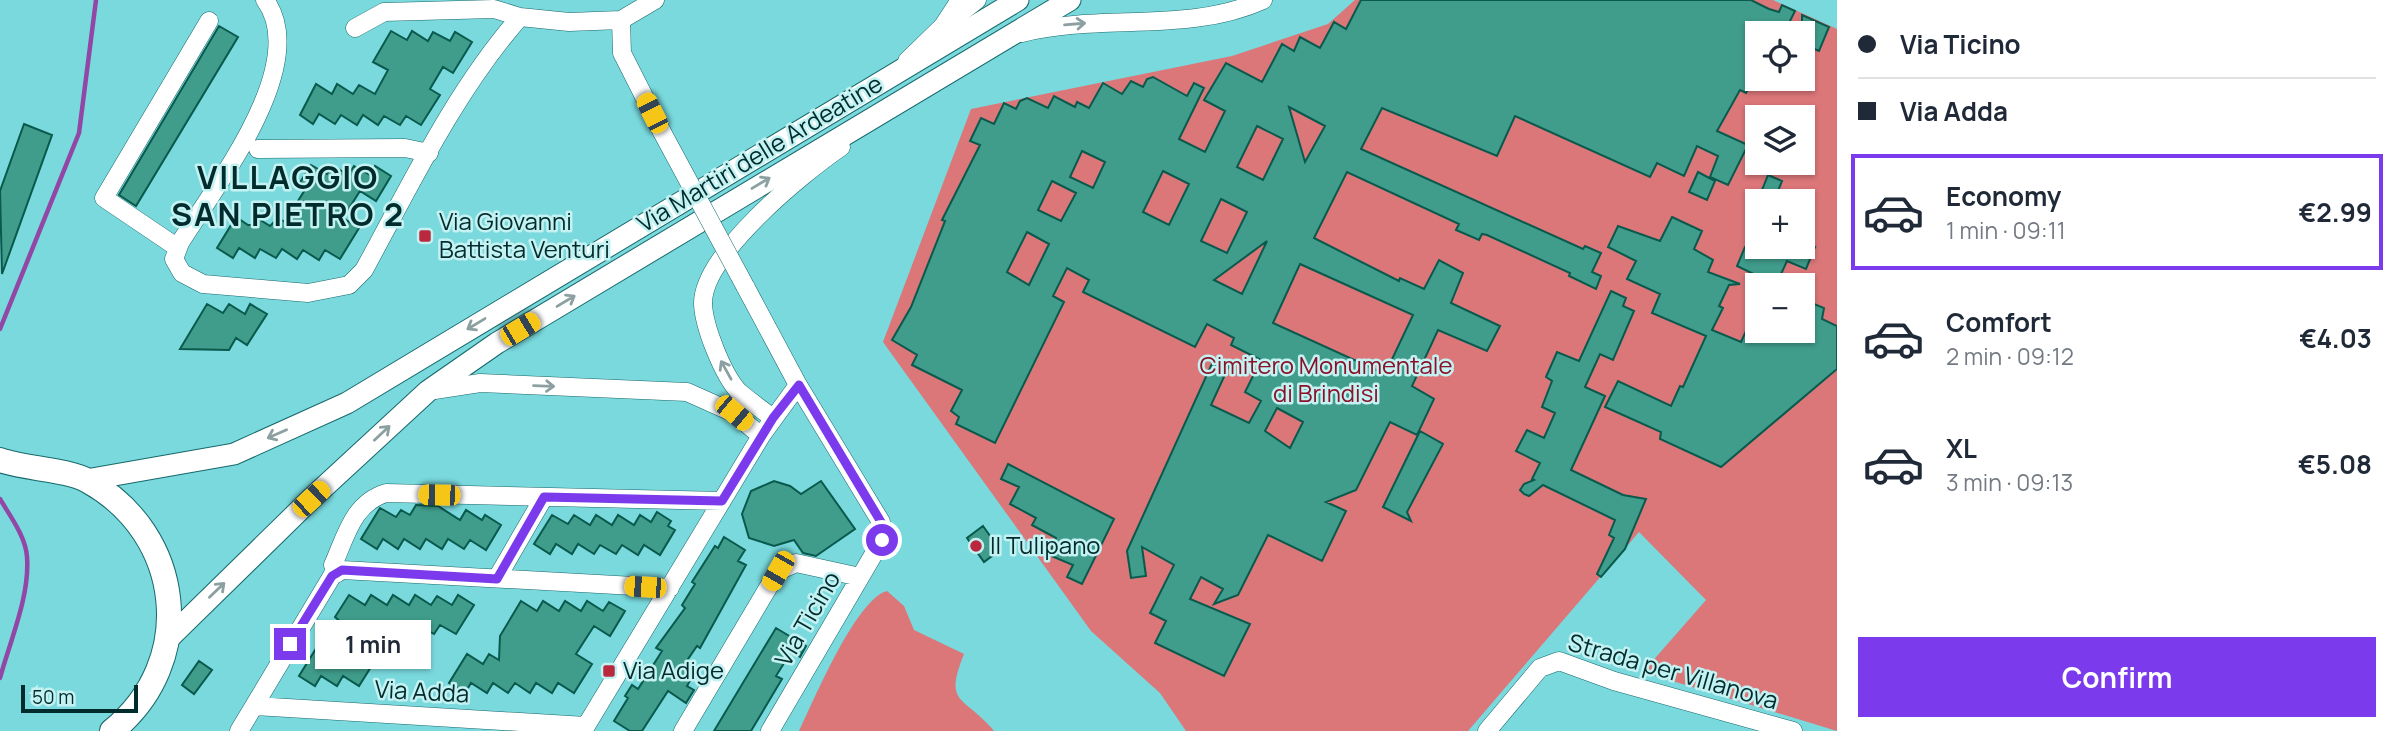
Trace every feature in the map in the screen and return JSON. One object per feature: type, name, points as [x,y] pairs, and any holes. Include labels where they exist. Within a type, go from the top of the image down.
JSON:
[{"type":"main road","points":[[5,464],[86,480],[125,507],[153,545],[168,590],[169,638],[155,680],[130,717],[112,731]]},
{"type":"street","points":[[177,257],[260,113],[273,77],[279,52],[279,29],[274,12],[265,0]]},
{"type":"street","points":[[355,28],[384,12],[494,9],[520,17],[569,22],[621,20],[654,0]]},
{"type":"street","points":[[943,26],[960,0]]},
{"type":"street","points":[[898,71],[943,26],[977,0]]},
{"type":"street","name":"Via Martiri delle Ardeatine","points":[[86,480],[234,454],[347,403],[1018,0]]},
{"type":"street","name":"Via Martiri delle Ardeatine","points":[[169,638],[311,499],[428,391],[496,343],[1070,0]]},
{"type":"street","points":[[1009,37],[1049,27],[1191,19],[1221,14],[1263,0]]},
{"type":"street","points":[[209,21],[104,198],[177,257],[181,273],[203,284],[308,293],[349,285],[364,270],[429,153],[496,47],[520,17]]},
{"type":"street","name":"Via Ticino","points":[[621,20],[622,54],[662,132],[799,385],[881,522],[882,540],[770,731]]},
{"type":"street","points":[[773,418],[737,390],[713,347],[703,303],[709,278],[748,224],[828,156],[888,115],[918,90]]},
{"type":"street","points":[[258,149],[405,148],[429,153]]},
{"type":"street","points":[[428,391],[480,383],[687,392],[734,413],[761,436]]},
{"type":"street","points":[[584,729],[761,436],[799,385]]},
{"type":"street","points":[[336,574],[333,565],[350,525],[370,498],[386,493],[722,501]]},
{"type":"street","points":[[497,579],[544,497]]},
{"type":"street","points":[[683,731],[778,571],[796,563],[860,577]]},
{"type":"street","points":[[239,731],[255,706],[261,690],[336,574],[342,570],[670,588]]},
{"type":"street","name":"Strada per Villanova","points":[[1487,731],[1540,668],[1559,661],[1614,681],[1793,731]]},
{"type":"street","name":"Via Adda","points":[[255,706],[584,729]]},
{"type":"green space","name":"Cimitero Monumentale di Brindisi","points":[[1355,0],[1773,0],[1837,29],[1837,731],[1643,672],[1706,600],[1639,532],[1468,731],[1186,731],[1160,693],[1091,631],[883,342],[971,109],[1232,56],[1328,24]]},
{"type":"green space","points":[[887,591],[904,606],[914,630],[964,654],[958,671],[956,692],[994,731],[799,731],[849,631],[875,598]]},
{"type":"building","points":[[1361,0],[1751,0],[1779,12],[1782,5],[1795,11],[1790,21],[1745,21],[1747,91],[1746,93],[1740,90],[1717,131],[1745,144],[1745,151],[1728,185],[1710,177],[1718,156],[1697,146],[1684,176],[1657,163],[1650,177],[1515,116],[1497,156],[1382,108],[1361,149],[1583,249],[1585,246],[1601,253],[1592,272],[1601,276],[1596,289],[1569,276],[1570,273],[1487,235],[1482,234],[1479,240],[1456,230],[1459,224],[1347,172],[1314,238],[1399,281],[1400,278],[1424,289],[1439,260],[1463,273],[1451,303],[1500,326],[1487,351],[1438,330],[1412,386],[1434,399],[1417,435],[1390,422],[1356,490],[1326,502],[1346,511],[1322,561],[1268,535],[1238,595],[1214,604],[1223,589],[1201,577],[1190,599],[1250,624],[1224,676],[1155,643],[1166,621],[1150,613],[1174,565],[1142,547],[1146,576],[1131,578],[1127,551],[1214,359],[1229,366],[1211,405],[1249,423],[1261,401],[1245,392],[1261,360],[1231,345],[1234,338],[1207,324],[1195,347],[1083,292],[1089,280],[1067,268],[1053,296],[1064,302],[995,443],[956,424],[959,417],[951,411],[962,390],[912,365],[917,355],[892,340],[911,307],[945,221],[942,220],[980,145],[970,141],[981,118],[994,124],[1004,103],[1016,109],[1020,101],[1027,98],[1048,108],[1054,96],[1075,107],[1077,102],[1089,108],[1103,83],[1122,94],[1131,81],[1143,87],[1147,79],[1153,77],[1187,96],[1194,83],[1204,88],[1179,139],[1205,152],[1225,111],[1204,100],[1226,63],[1262,82],[1282,44],[1294,51],[1300,37],[1320,48],[1334,22],[1346,29]],"holes":[[[1289,107],[1325,126],[1305,162]],[[1257,126],[1283,139],[1263,180],[1237,167]],[[1082,151],[1105,162],[1093,188],[1070,177]],[[1163,171],[1189,184],[1169,225],[1143,212]],[[1052,181],[1076,193],[1061,221],[1038,210]],[[1221,199],[1247,212],[1227,253],[1201,241]],[[1027,232],[1049,244],[1029,285],[1007,272]],[[1267,241],[1242,294],[1214,280]],[[1300,264],[1413,315],[1385,374],[1273,323]],[[1277,408],[1303,422],[1290,448],[1265,431]]]},
{"type":"building","points":[[1802,15],[1829,27],[1819,51],[1815,49],[1815,21],[1802,21]]},
{"type":"building","points":[[219,26],[238,37],[136,206],[119,195]]},
{"type":"building","points":[[391,31],[407,40],[412,31],[428,41],[433,32],[450,41],[455,32],[472,42],[453,73],[443,67],[430,89],[440,95],[421,125],[406,116],[400,125],[384,116],[378,125],[363,115],[357,125],[341,115],[335,124],[319,114],[313,124],[300,115],[316,84],[332,94],[337,84],[353,94],[359,85],[375,94],[388,70],[373,62]]},
{"type":"building","points":[[24,124],[52,135],[2,274],[0,191]]},
{"type":"building","points":[[311,165],[327,174],[332,165],[348,175],[354,166],[370,175],[375,166],[391,176],[376,201],[360,191],[343,218],[359,228],[340,259],[325,250],[319,260],[303,250],[297,259],[282,249],[276,258],[260,249],[255,258],[239,248],[233,258],[217,248],[236,217],[248,225],[253,225],[257,218],[270,226],[278,218],[285,222],[306,188],[299,184]]},
{"type":"building","points":[[1698,172],[1715,181],[1707,200],[1689,192]]},
{"type":"building","points":[[1768,175],[1782,181],[1779,189],[1762,189]]},
{"type":"building","points":[[1672,217],[1702,231],[1694,249],[1713,260],[1708,272],[1740,284],[1729,285],[1719,306],[1723,308],[1712,330],[1741,342],[1745,333],[1745,343],[1815,343],[1815,304],[1824,308],[1822,319],[1837,326],[1837,369],[1721,467],[1660,439],[1661,432],[1605,407],[1618,381],[1671,406],[1680,386],[1683,387],[1706,336],[1652,313],[1660,294],[1627,279],[1636,261],[1608,247],[1618,226],[1660,241]]},
{"type":"building","points":[[1745,247],[1745,259],[1810,259],[1806,269],[1787,261],[1782,273],[1751,273],[1737,266]]},
{"type":"building","points":[[1611,291],[1626,298],[1623,306],[1634,311],[1613,360],[1600,354],[1585,387],[1605,396],[1571,470],[1623,495],[1646,499],[1625,549],[1601,577],[1597,574],[1614,538],[1609,535],[1615,520],[1543,485],[1529,496],[1524,494],[1520,490],[1524,484],[1534,480],[1532,479],[1540,463],[1516,451],[1527,430],[1544,438],[1555,413],[1542,407],[1552,381],[1546,377],[1557,352],[1579,361]]},
{"type":"building","points":[[207,304],[223,313],[229,304],[245,314],[250,304],[267,314],[247,345],[236,338],[229,350],[180,349]]},
{"type":"building","points":[[1420,431],[1443,444],[1407,512],[1411,521],[1383,507]]},
{"type":"building","points":[[1008,464],[1114,519],[1082,584],[1067,577],[1073,565],[1049,555],[1056,538],[1032,525],[1036,518],[1010,504],[1019,487],[1001,479]]},
{"type":"building","points":[[774,481],[790,486],[801,494],[821,481],[855,529],[816,556],[803,553],[794,540],[774,546],[749,538],[742,514],[751,491]]},
{"type":"building","points":[[416,505],[438,506],[460,520],[466,510],[482,520],[485,515],[501,525],[486,550],[470,540],[464,549],[448,539],[442,549],[426,539],[420,549],[404,539],[398,549],[383,539],[377,549],[361,539],[380,508],[396,517],[401,510],[410,515]]},
{"type":"building","points":[[657,512],[671,521],[668,526],[675,530],[660,555],[644,545],[638,555],[622,545],[616,554],[600,545],[594,554],[578,544],[572,554],[556,544],[550,554],[534,544],[552,515],[568,524],[574,515],[590,525],[596,515],[612,525],[618,515],[634,525],[640,515],[651,522]]},
{"type":"building","points":[[983,526],[1000,550],[984,562],[967,538]]},
{"type":"building","points":[[724,537],[745,550],[738,561],[746,565],[700,648],[697,646],[682,668],[693,675],[687,686],[694,690],[686,703],[668,691],[642,731],[630,731],[614,721],[628,698],[625,696],[632,685],[638,689],[662,651],[656,648],[685,608],[682,605],[695,584],[692,582],[715,546],[718,548]]},
{"type":"building","points":[[349,595],[365,605],[371,595],[387,605],[393,595],[409,605],[415,595],[431,605],[437,596],[452,605],[458,595],[474,605],[456,634],[440,625],[434,634],[418,625],[412,635],[397,625],[390,635],[375,625],[361,647],[376,659],[359,686],[343,676],[337,686],[321,676],[315,686],[299,676],[317,647],[333,657],[350,630],[335,617]]},
{"type":"building","points":[[521,601],[537,611],[543,601],[559,611],[565,601],[581,611],[587,601],[603,611],[609,602],[625,611],[610,636],[594,626],[576,654],[592,664],[574,693],[558,683],[552,693],[536,683],[530,693],[515,683],[508,693],[493,683],[487,693],[471,683],[465,693],[449,683],[467,654],[483,664],[489,654],[499,660],[500,636]]},
{"type":"building","points":[[776,628],[806,646],[800,657],[791,652],[776,676],[782,679],[751,731],[714,731]]},
{"type":"building","points":[[199,661],[212,670],[194,694],[182,685]]},
{"type":"waterway","points":[[0,329],[79,133],[96,0]]},
{"type":"waterway","points":[[0,499],[24,542],[27,557],[22,603],[0,678]]},
{"type":"place","name":"Via Giovanni Battista Venturi","points":[[425,236]]},
{"type":"place","name":"Il Tulipano","points":[[976,546]]},
{"type":"place","name":"Via Adige","points":[[609,671]]},
{"type":"district","name":"VILLAGGIO SAN PIETRO 2","points":[[288,196]]},
{"type":"route","points":[[290,644],[332,576],[342,570],[497,579],[544,497],[722,501],[773,418],[799,385],[881,522],[882,540]]}]
